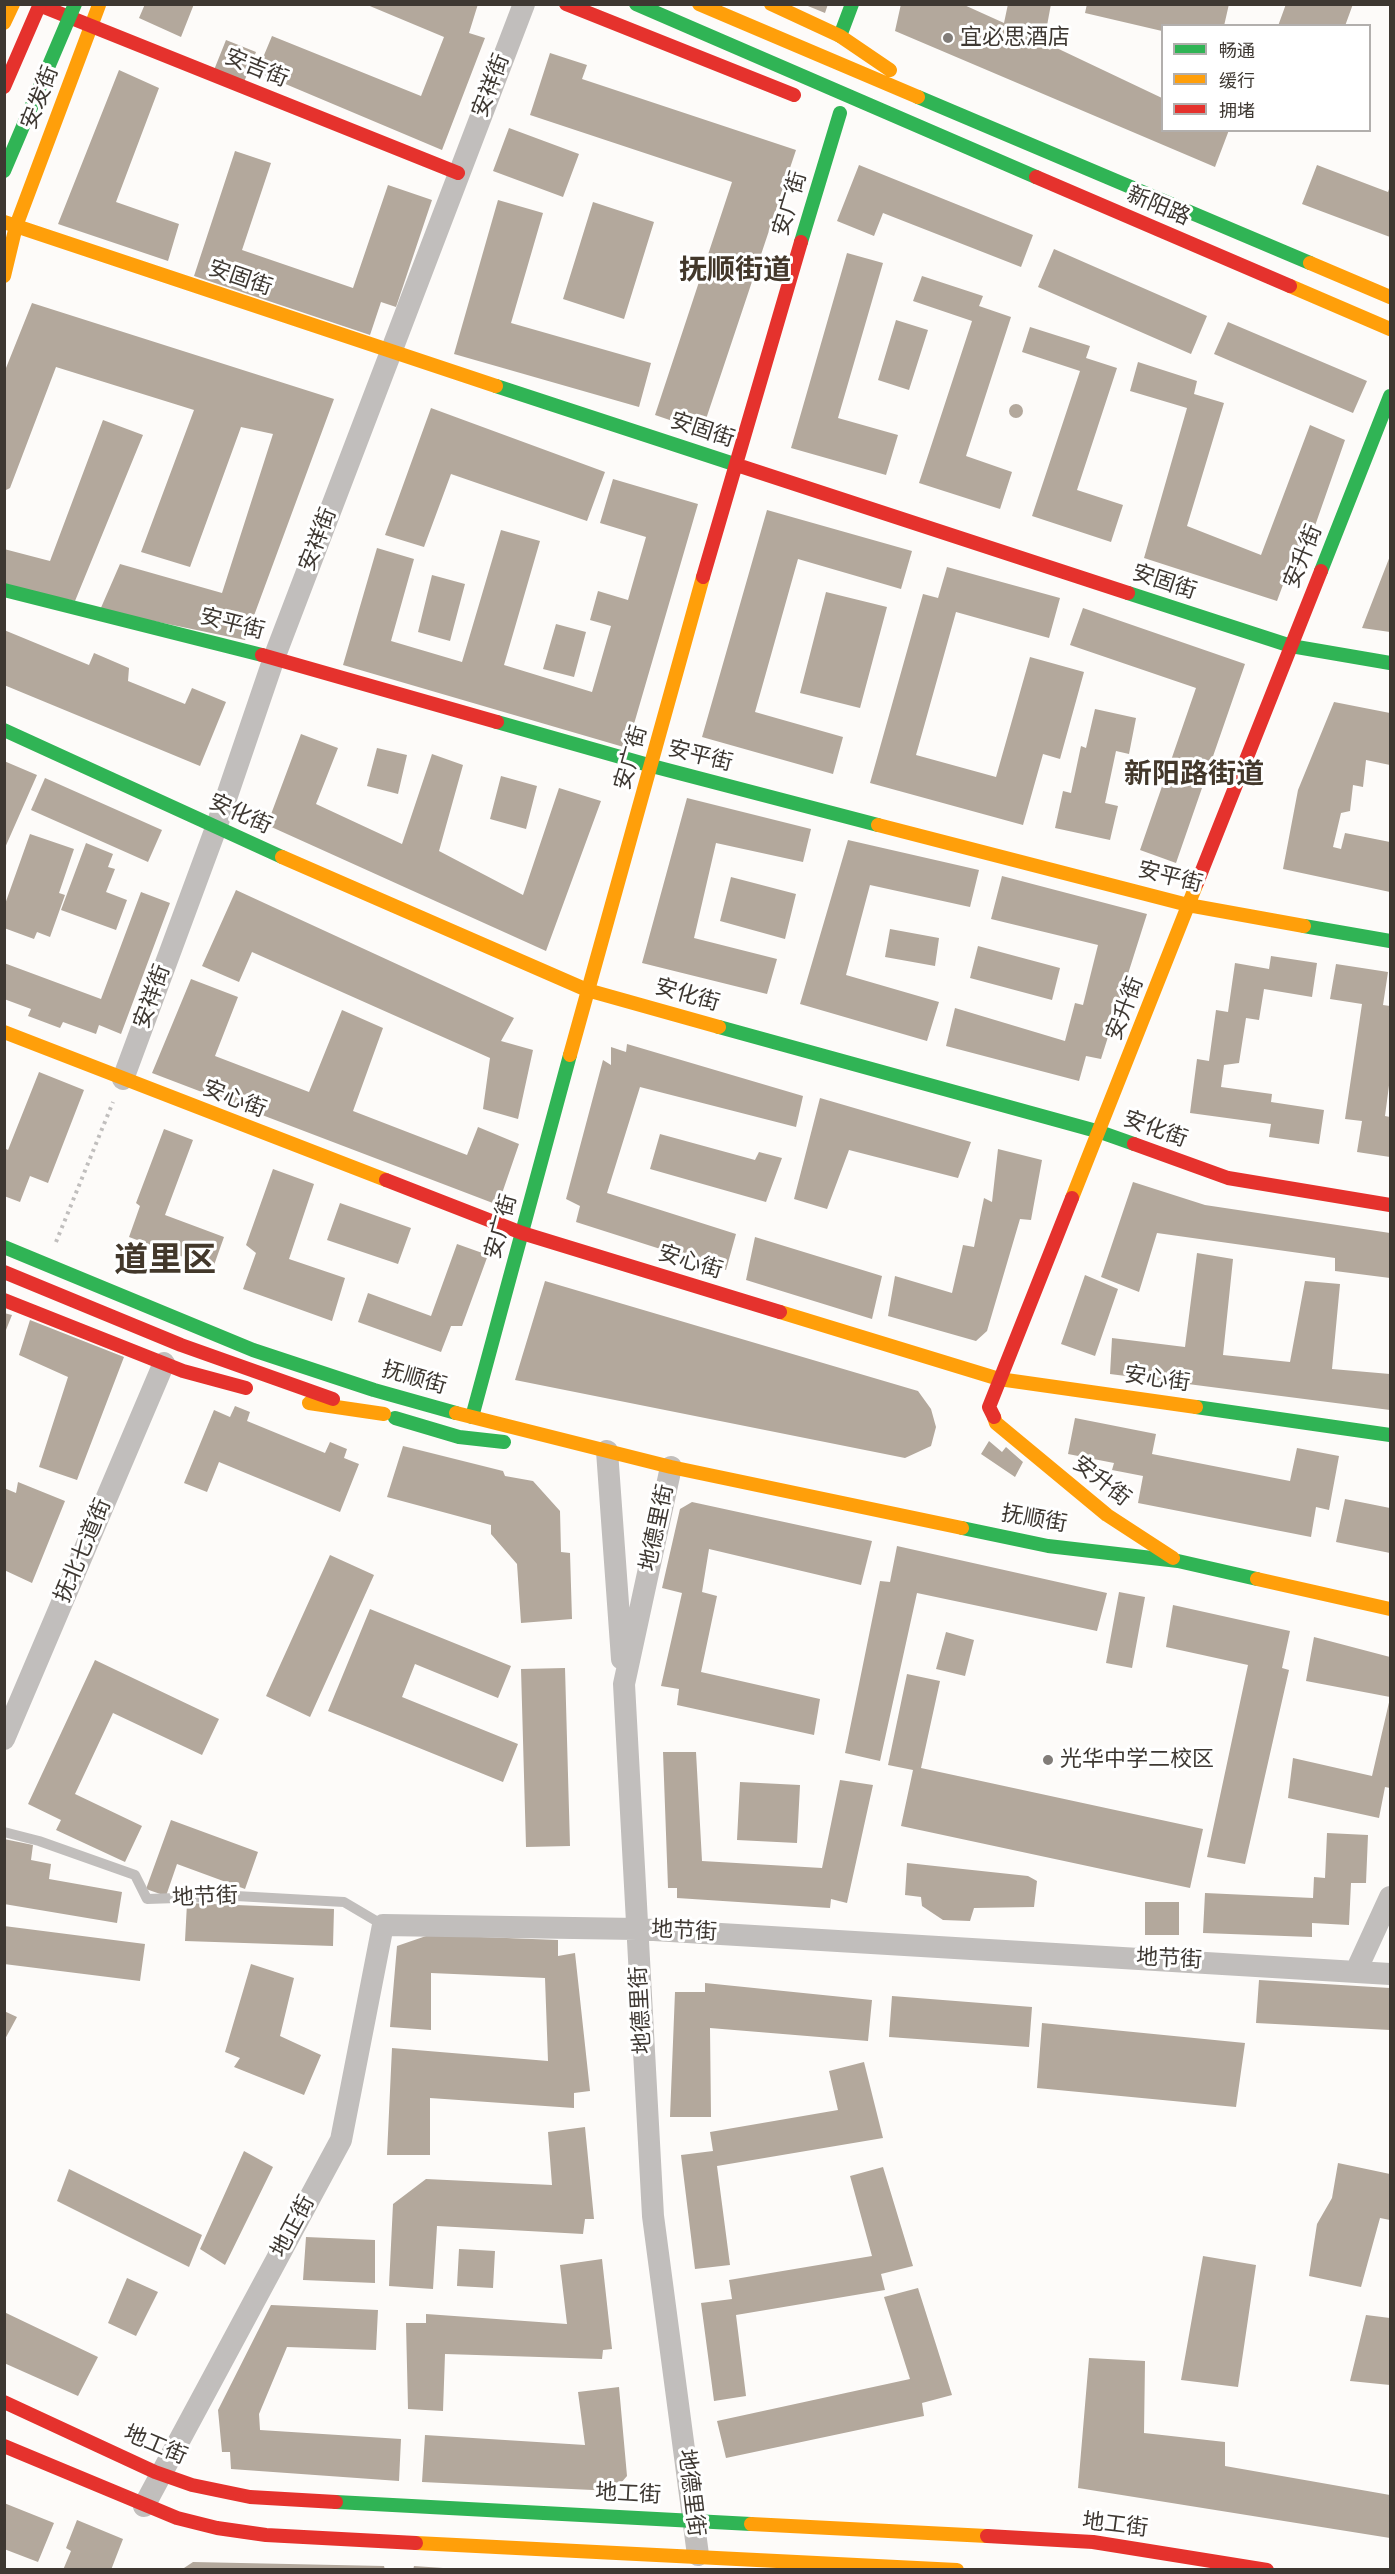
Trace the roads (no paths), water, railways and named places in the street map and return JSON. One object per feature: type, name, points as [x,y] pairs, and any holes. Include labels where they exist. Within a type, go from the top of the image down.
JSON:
[{"type":"main road","points":[[4,23],[13,4]]},
{"type":"main road","name":"安吉街","points":[[39,4],[458,173]]},
{"type":"main road","name":"安发街","points":[[4,87],[39,4]]},
{"type":"main road","name":"安发街","points":[[4,171],[75,4]]},
{"type":"main road","name":"安发街","points":[[4,276],[10,224],[99,4]]},
{"type":"main road","points":[[566,4],[811,102]]},
{"type":"main road","name":"新阳路","points":[[636,4],[1390,329]]},
{"type":"main road","name":"新阳路","points":[[699,4],[1390,297]]},
{"type":"main road","name":"新阳路","points":[[771,4],[840,36],[883,65],[923,98]]},
{"type":"main road","points":[[840,36],[852,4]]},
{"type":"main road","name":"新阳路","points":[[835,111],[909,123]]},
{"type":"main road","name":"安广街","points":[[472,1417],[586,990],[652,766],[835,111]]},
{"type":"main road","points":[[4,252],[10,224]]},
{"type":"main road","name":"安固街","points":[[10,224],[735,465],[1291,646],[1390,663]]},
{"type":"main road","name":"安升街","points":[[1178,1561],[1107,1515],[996,1423],[989,1407],[1101,1132],[1188,905],[1390,396]]},
{"type":"main road","name":"安平街","points":[[4,590],[274,658],[652,766],[1188,905],[1390,941]]},
{"type":"main road","name":"安化街","points":[[4,730],[216,828],[586,990],[1101,1132],[1228,1178],[1390,1205]]},
{"type":"main road","name":"安心街","points":[[4,1032],[522,1233],[999,1379],[1390,1435]]},
{"type":"main road","name":"抚顺街","points":[[4,1247],[253,1350],[374,1390],[472,1417],[671,1467],[1048,1546],[1178,1561],[1390,1609]]},
{"type":"main road","name":"抚顺街","points":[[4,1272],[181,1345],[282,1383],[459,1437],[607,1451]]},
{"type":"main road","points":[[4,1300],[164,1364],[255,1391]]},
{"type":"main road","name":"抚顺街","points":[[296,1401],[384,1414]]},
{"type":"main road","name":"地工街","points":[[4,2402],[161,2474],[219,2491],[290,2501],[693,2519],[1093,2542],[1267,2570]]},
{"type":"main road","points":[[4,2446],[144,2506],[217,2528],[266,2535],[698,2555],[957,2570]]},
{"type":"street","name":"安祥街","points":[[123,1079],[216,828],[274,658],[524,4]]},
{"type":"street","name":"抚北七道街","points":[[4,1739],[164,1364]]},
{"type":"street","points":[[607,1451],[624,1684]]},
{"type":"street","name":"地德里街","points":[[671,1467],[624,1684],[654,2216],[698,2555]]},
{"type":"street","points":[[1356,1971],[1390,1897]]},
{"type":"street","name":"地节街","points":[[383,1925],[637,1929],[1390,1974]]},
{"type":"street","name":"地正街","points":[[144,2506],[340,2140],[383,1925]]},
{"type":"lane","name":"地节街","points":[[4,1832],[39,1841],[135,1875],[147,1899],[236,1896],[344,1902],[383,1925]]},
{"type":"place","name":"宜必思酒店","points":[[948,38]]},
{"type":"place","name":"光华中学二校区","points":[[1048,1760]]},
{"type":"district","name":"抚顺街道","points":[[735,272]]},
{"type":"district","name":"新阳路街道","points":[[1194,776]]},
{"type":"district","name":"道里区","points":[[165,1262]]}]
